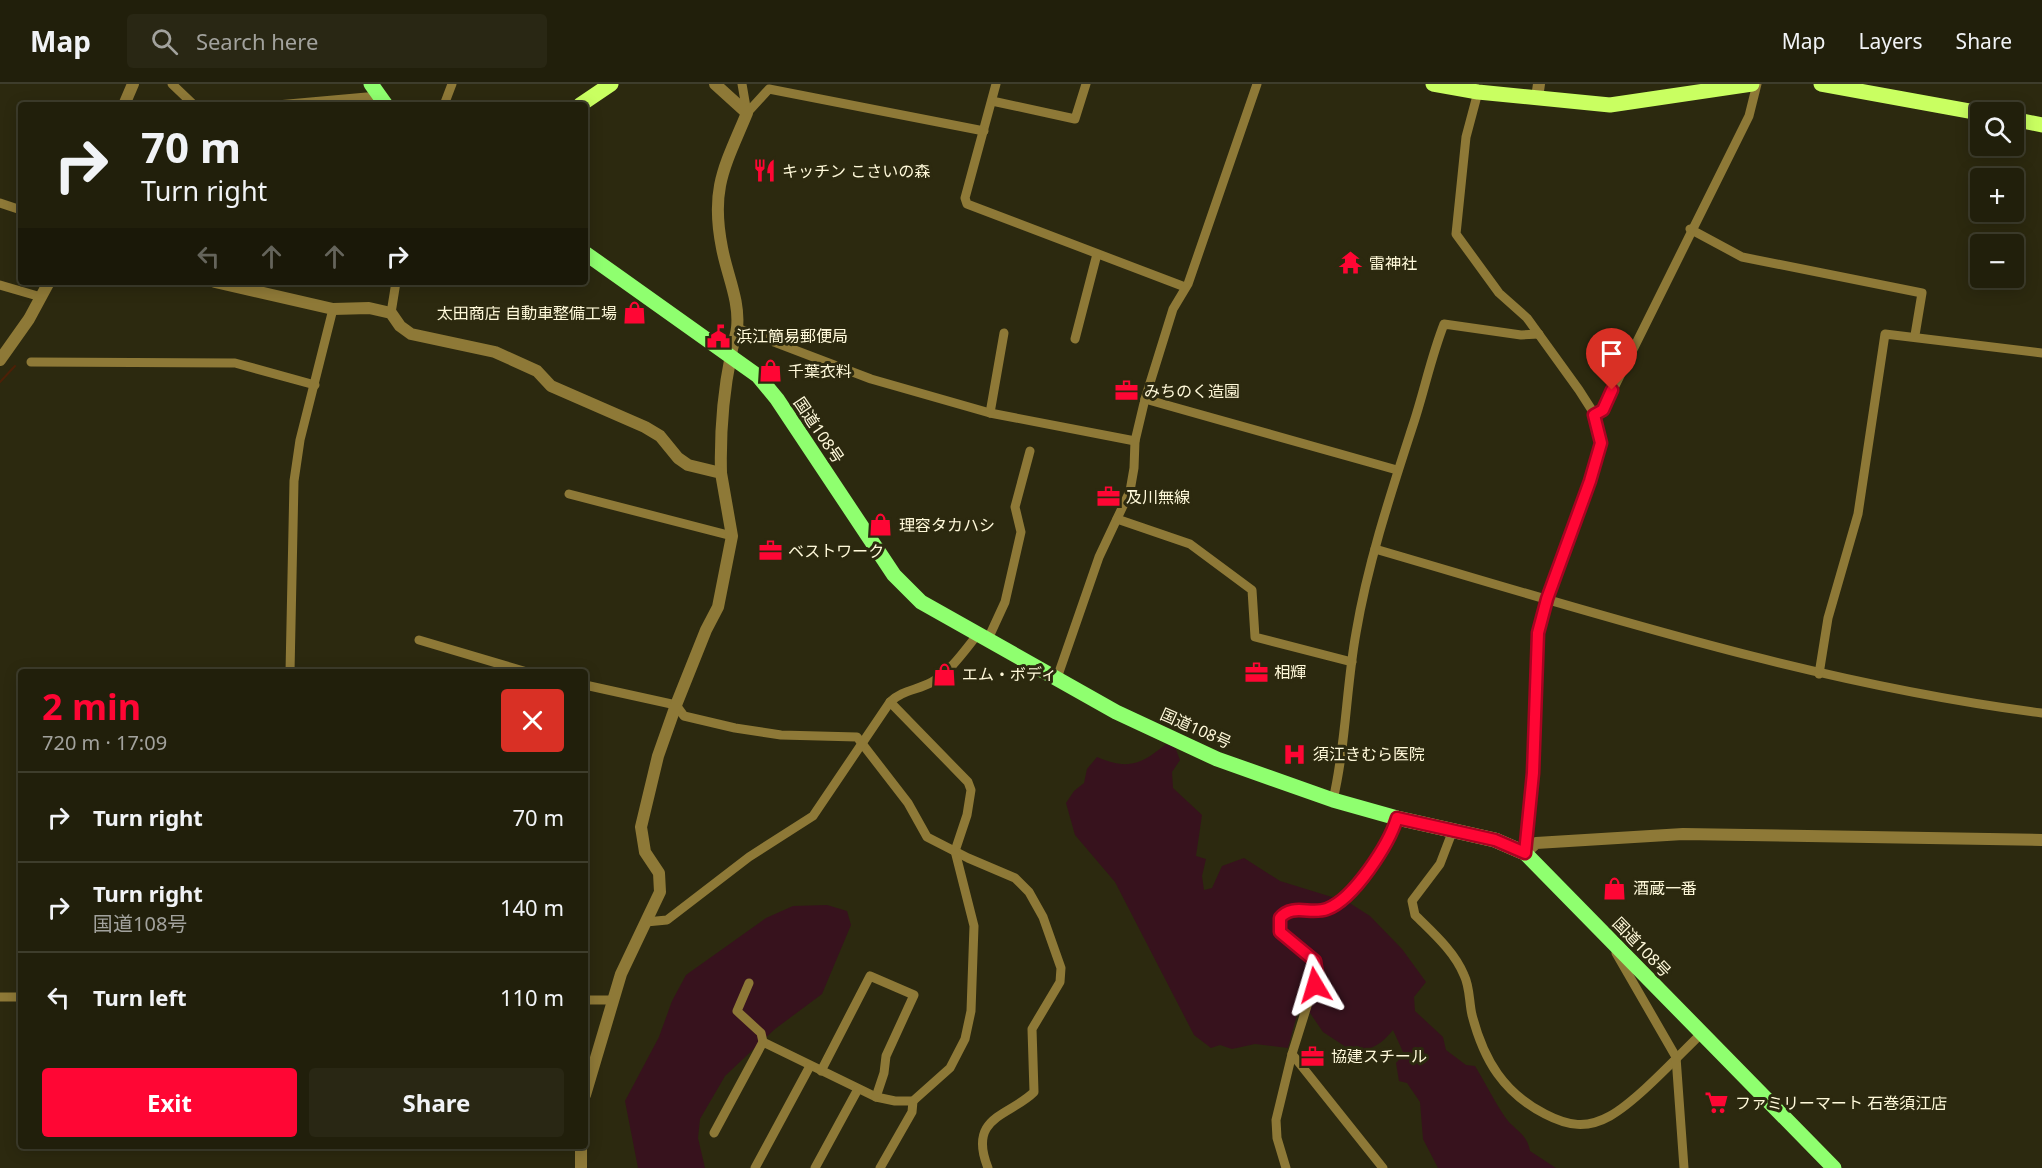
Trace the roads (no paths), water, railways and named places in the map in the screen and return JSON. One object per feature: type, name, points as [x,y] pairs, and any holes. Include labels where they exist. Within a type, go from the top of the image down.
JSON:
[{"type":"highway","name":"国道108号","points":[[588,255],[758,376],[769,388],[907,591],[921,602],[1116,712],[1217,759],[1333,800],[1397,818],[1495,840],[1525,853],[1834,1168]]},
{"type":"main road","points":[[584,102],[611,84]]},
{"type":"main road","points":[[1433,84],[1478,92],[1538,91],[1610,105],[1752,84]]},
{"type":"main road","points":[[1821,84],[1970,111]]},
{"type":"main road","points":[[2024,121],[2042,124]]},
{"type":"street","points":[[125,102],[133,84]]},
{"type":"street","points":[[172,84],[191,102]]},
{"type":"street","points":[[445,102],[452,84]]},
{"type":"street","points":[[715,84],[747,112]]},
{"type":"street","points":[[742,84],[747,112]]},
{"type":"street","points":[[996,84],[965,198],[967,204],[1185,287]]},
{"type":"street","points":[[992,101],[1075,119],[1086,84]]},
{"type":"street","points":[[1057,678],[1099,557],[1130,491],[1135,441],[1145,399],[1173,309],[1185,287],[1257,84]]},
{"type":"street","points":[[1594,415],[1603,410],[1690,229],[1749,116],[1757,84]]},
{"type":"street","points":[[588,1084],[611,1000],[661,883],[645,852],[641,827],[658,756],[706,630],[718,608],[732,536],[721,473],[720,441],[730,356],[737,328],[736,308],[722,249],[717,202],[718,183],[747,112],[769,89],[984,131]]},
{"type":"street","points":[[1478,92],[1466,137],[1456,234],[1499,293],[1527,318],[1539,334],[1594,415],[1601,443],[1590,481],[1547,599],[1538,633],[1533,773],[1525,853]]},
{"type":"street","points":[[307,102],[378,95]]},
{"type":"street","points":[[0,203],[18,209]]},
{"type":"street","points":[[1690,229],[1742,257],[1922,293],[1915,335]]},
{"type":"street","points":[[1075,339],[1097,254]]},
{"type":"street","points":[[0,285],[41,297]]},
{"type":"street","points":[[0,360],[47,285]]},
{"type":"street","points":[[228,285],[333,309],[369,308],[391,313],[400,326],[411,334],[495,352],[537,371],[551,386],[645,427],[660,436],[678,458],[688,465],[721,473]]},
{"type":"street","points":[[391,313],[396,285]]},
{"type":"street","points":[[290,669],[294,481],[300,440],[333,309]]},
{"type":"street","points":[[1333,800],[1343,759],[1344,720],[1352,662],[1375,549],[1397,470],[1444,324],[1521,335],[1539,334]]},
{"type":"street","points":[[737,328],[871,379],[990,412],[1135,441]]},
{"type":"street","points":[[990,412],[1004,333]]},
{"type":"street","points":[[1819,674],[1828,618],[1858,514],[1886,334],[1915,335],[2042,353]]},
{"type":"street","points":[[31,362],[235,363],[315,385]]},
{"type":"street","points":[[1145,399],[1397,470]]},
{"type":"street","points":[[646,922],[667,920],[749,857],[803,825],[813,816],[890,702],[904,692],[933,681],[983,637],[1005,602],[1021,532],[1015,507],[1030,451]]},
{"type":"street","points":[[570,494],[732,536]]},
{"type":"street","points":[[1117,519],[1190,544],[1252,590],[1255,637],[1352,662]]},
{"type":"street","points":[[1375,549],[1640,627],[1819,674],[2042,713]]},
{"type":"street","points":[[419,640],[517,669]]},
{"type":"street","points":[[588,686],[676,705],[684,716],[735,728],[781,735],[857,737],[908,803],[927,837],[1015,878],[1029,892],[1043,917],[1061,968],[1060,982],[1032,1029],[1034,1092],[995,1117],[987,1131],[982,1148],[988,1168]]},
{"type":"street","points":[[763,1042],[876,1097],[896,1101],[913,1101],[950,1068],[965,1039],[970,1011],[974,926],[955,851],[967,815],[971,790],[968,782],[890,702]]},
{"type":"street","points":[[1286,1168],[1277,1138],[1276,1120],[1292,1054],[1315,985],[1317,968],[1312,957],[1280,932],[1280,918],[1286,911],[1293,909],[1316,912],[1339,902],[1381,853],[1397,818]]},
{"type":"street","points":[[1453,830],[1440,864],[1412,902],[1412,908],[1415,915],[1458,963],[1466,978],[1472,1017],[1491,1064],[1504,1085],[1528,1105],[1565,1125],[1578,1126],[1611,1116],[1702,1033]]},
{"type":"street","points":[[1525,853],[1536,843],[1660,835],[2042,840]]},
{"type":"street","points":[[1606,936],[1676,1057],[1684,1168]]},
{"type":"street","points":[[821,1071],[870,976],[914,995],[886,1056],[884,1073],[876,1097]]},
{"type":"street","points":[[714,1133],[763,1042],[761,1033],[737,1011],[749,983]]},
{"type":"street","points":[[0,997],[18,997]]},
{"type":"street","points":[[588,1000],[611,1000]]},
{"type":"street","points":[[1292,1054],[1383,1168]]},
{"type":"street","points":[[755,1168],[810,1066]]},
{"type":"street","points":[[815,1168],[858,1089]]},
{"type":"street","points":[[880,1168],[912,1112],[913,1101]]},
{"type":"street","points":[[581,1149],[581,1168]]},
{"type":"waterway","points":[[0,382],[15,366]]},
{"type":"place","name":"キッチン こさいの森","points":[[764,171]]},
{"type":"place","name":"雷神社","points":[[1351,263]]},
{"type":"place","name":"太田商店 自動車整備工場","points":[[635,313]]},
{"type":"place","name":"浜江簡易郵便局","points":[[718,336]]},
{"type":"place","name":"千葉衣料","points":[[770,371]]},
{"type":"place","name":"みちのく造園","points":[[1126,391]]},
{"type":"place","name":"及川無線","points":[[1108,497]]},
{"type":"place","name":"理容タカハシ","points":[[881,525]]},
{"type":"place","name":"ベストワーク","points":[[770,551]]},
{"type":"place","name":"相輝","points":[[1256,672]]},
{"type":"place","name":"エム・ボディ","points":[[944,674]]},
{"type":"place","name":"須江きむら医院","points":[[1295,754]]},
{"type":"place","name":"酒蔵一番","points":[[1615,888]]},
{"type":"place","name":"協建スチール","points":[[1313,1056]]},
{"type":"place","name":"ファミリーマート 石巻須江店","points":[[1717,1103]]}]
